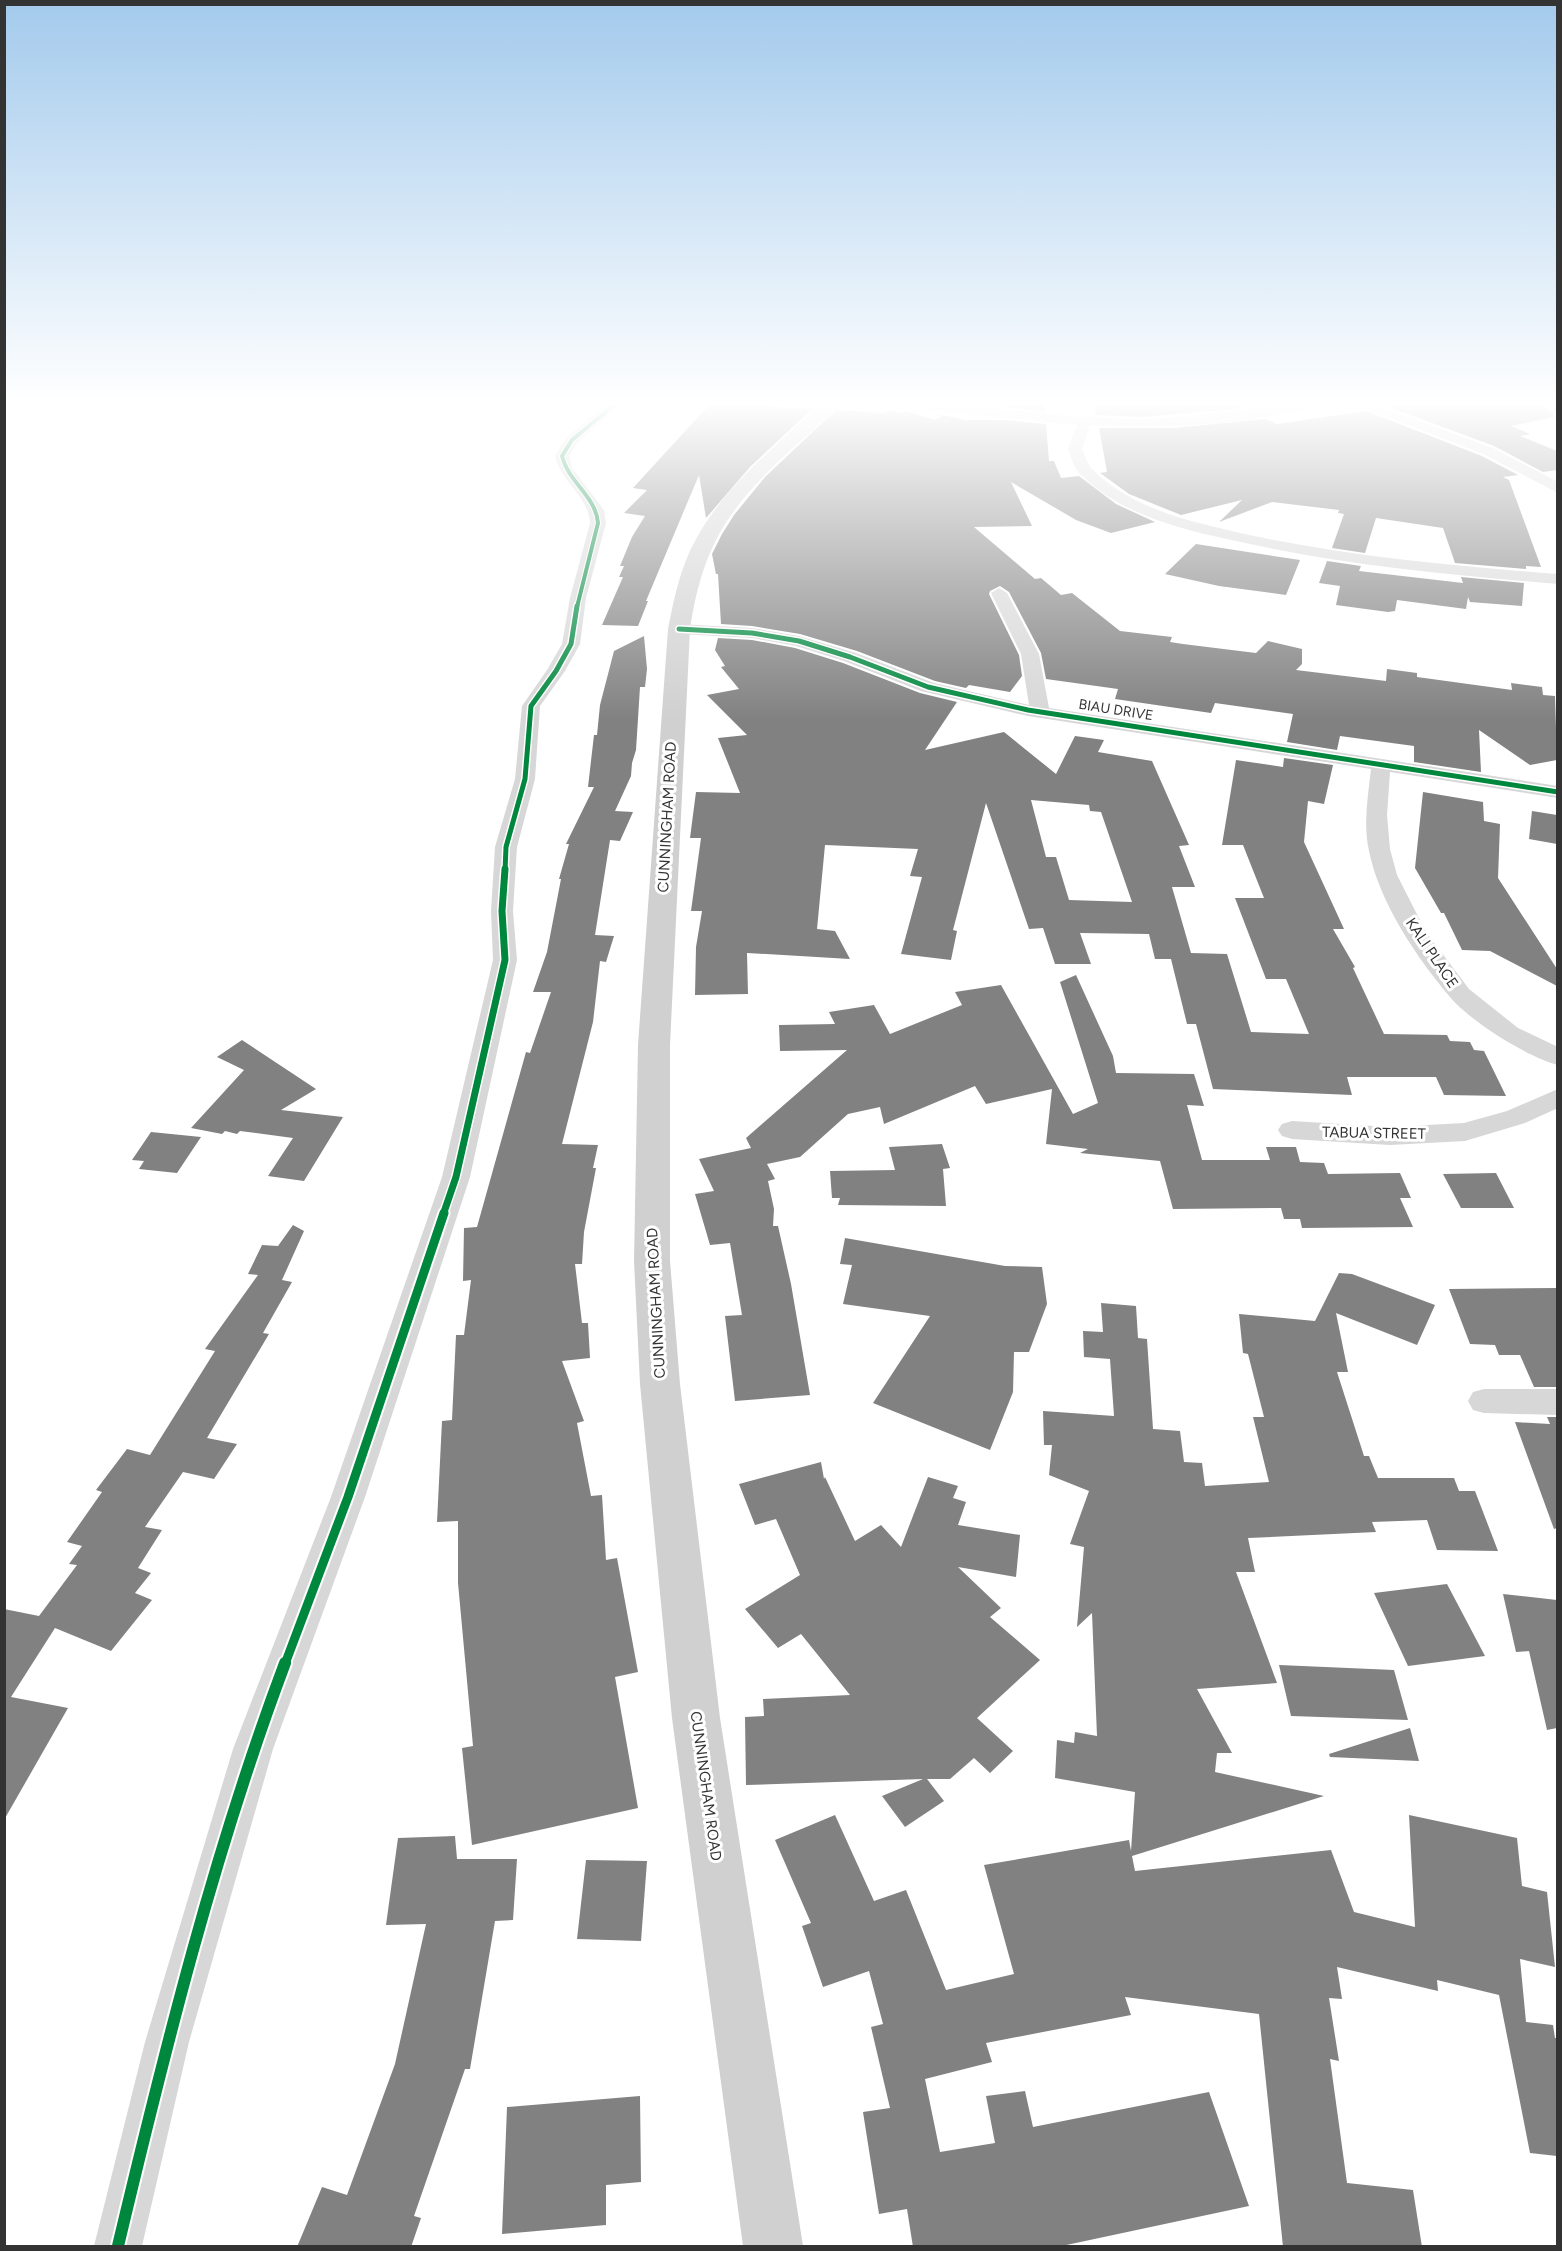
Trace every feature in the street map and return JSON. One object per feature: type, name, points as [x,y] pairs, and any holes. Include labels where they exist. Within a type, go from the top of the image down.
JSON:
[{"type":"main road","name":"CUNNINGHAM ROAD","points":[[725,510],[707,536],[686,588],[679,628],[654,1046],[651,1154],[652,1272],[660,1384],[696,1718],[773,2247]]},
{"type":"street","points":[[118,2247],[167,2042],[253,1749],[348,1497],[456,1177],[505,960],[502,911],[506,847],[525,779],[531,706],[556,671],[571,644],[578,598],[598,523],[597,510]]},
{"type":"street","points":[[1146,510],[1184,525],[1300,550],[1428,568],[1557,579]]},
{"type":"street","points":[[999,593],[1030,654],[1040,712]]},
{"type":"street","name":"BIAU DRIVE","points":[[679,628],[752,633],[799,641],[937,689],[1040,712],[1557,792]]},
{"type":"street","name":"KALI PLACE","points":[[1381,765],[1377,815],[1378,849],[1386,875],[1415,933],[1460,994],[1509,1033],[1557,1057]]},
{"type":"street","name":"TABUA STREET","points":[[1292,1130],[1390,1136],[1465,1132],[1516,1117],[1557,1097]]},
{"type":"street","points":[[1484,1401],[1557,1402]]},
{"type":"building","points":[[627,510],[684,510],[646,601],[648,601],[638,626],[602,625],[623,577],[619,577],[624,566],[620,566],[632,537],[645,516],[624,513]]},
{"type":"building","points":[[705,510],[713,510],[706,518]]},
{"type":"building","points":[[738,510],[1024,510],[1032,526],[974,527],[1035,579],[1041,578],[1061,595],[1072,593],[1120,631],[1172,637],[1170,642],[1256,653],[1268,641],[1302,649],[1302,664],[1296,670],[1386,681],[1387,669],[1417,673],[1417,677],[1512,690],[1511,683],[1542,687],[1543,695],[1555,696],[1557,760],[1530,765],[1479,730],[1481,772],[1414,762],[1414,746],[1340,736],[1337,750],[1287,742],[1293,714],[1215,703],[1211,713],[1115,699],[1118,689],[1046,679],[1041,653],[1009,592],[1000,586],[990,591],[989,594],[1019,655],[1022,676],[1010,692],[969,685],[966,688],[935,681],[857,651],[800,634],[752,626],[721,624],[718,574],[716,574],[712,554]]},
{"type":"building","points":[[1059,510],[1129,510],[1155,522],[1111,533],[1076,520]]},
{"type":"building","points":[[1169,510],[1201,510],[1181,515]]},
{"type":"building","points":[[1231,510],[1251,510],[1219,522]]},
{"type":"building","points":[[1339,510],[1520,510],[1541,567],[1526,566],[1526,569],[1455,563],[1443,528],[1376,518],[1365,553],[1332,548],[1344,514],[1338,513]]},
{"type":"building","points":[[1196,544],[1300,560],[1286,595],[1219,586],[1165,574]]},
{"type":"building","points":[[1327,561],[1361,566],[1359,571],[1463,583],[1461,577],[1524,583],[1522,606],[1470,602],[1468,597],[1466,609],[1397,600],[1395,611],[1388,612],[1336,605],[1340,586],[1319,583]]},
{"type":"building","points":[[644,636],[647,669],[645,687],[640,687],[636,750],[631,776],[615,811],[633,812],[620,841],[610,840],[595,935],[614,936],[606,962],[600,961],[593,1022],[562,1144],[598,1145],[584,1232],[582,1264],[575,1264],[582,1323],[588,1323],[590,1358],[562,1361],[584,1421],[577,1423],[591,1496],[602,1495],[606,1560],[617,1558],[638,1672],[615,1677],[638,1808],[472,1845],[462,1748],[473,1746],[458,1583],[458,1521],[437,1522],[442,1421],[452,1420],[456,1335],[464,1335],[471,1280],[463,1281],[464,1228],[477,1227],[526,1052],[530,1053],[551,992],[533,992],[547,952],[561,879],[559,879],[569,844],[566,844],[594,787],[588,787],[594,735],[597,735],[600,705],[614,651]]},
{"type":"building","points":[[718,638],[752,640],[795,648],[843,663],[920,693],[957,702],[925,750],[1004,732],[1056,774],[1075,736],[1104,740],[1098,752],[1152,761],[1189,845],[1179,846],[1195,887],[1172,887],[1191,953],[1227,954],[1251,1032],[1309,1034],[1286,979],[1266,979],[1235,898],[1264,898],[1243,845],[1222,845],[1236,760],[1283,767],[1284,758],[1333,765],[1324,804],[1308,801],[1304,842],[1344,929],[1333,929],[1355,967],[1353,968],[1384,1034],[1447,1035],[1450,1041],[1470,1042],[1474,1050],[1484,1051],[1506,1096],[1444,1095],[1436,1077],[1347,1077],[1352,1095],[1213,1089],[1196,1024],[1187,1024],[1171,959],[1155,959],[1149,934],[1080,933],[1091,964],[1055,964],[1043,928],[1029,929],[986,803],[953,930],[957,931],[951,960],[901,954],[922,877],[910,876],[918,849],[825,845],[817,929],[835,931],[850,959],[747,953],[748,994],[695,995],[696,947],[702,911],[691,911],[701,838],[690,838],[696,792],[740,793],[718,738],[747,735],[707,695],[739,689],[721,667],[725,666],[715,650]],"holes":[[[1031,800],[1089,805],[1090,811],[1101,812],[1132,902],[1069,900],[1056,857],[1046,857]]]},
{"type":"building","points":[[1423,792],[1483,802],[1484,821],[1500,824],[1498,878],[1557,969],[1557,986],[1490,951],[1462,950],[1444,913],[1441,913],[1415,868]]},
{"type":"building","points":[[1532,811],[1557,815],[1557,844],[1529,839]]},
{"type":"building","points":[[1076,975],[1113,1056],[1116,1073],[1194,1074],[1204,1106],[1187,1105],[1202,1160],[1270,1160],[1266,1147],[1296,1147],[1300,1162],[1324,1163],[1328,1174],[1400,1173],[1411,1198],[1400,1198],[1413,1227],[1302,1228],[1300,1219],[1284,1219],[1281,1208],[1173,1209],[1160,1161],[1080,1153],[1088,1149],[1046,1144],[1052,1089],[986,1104],[975,1086],[884,1124],[880,1107],[848,1114],[800,1157],[767,1164],[775,1179],[768,1181],[774,1209],[773,1226],[778,1226],[791,1284],[810,1395],[735,1401],[725,1316],[742,1315],[730,1243],[710,1245],[695,1194],[714,1191],[699,1159],[751,1148],[746,1138],[847,1050],[780,1051],[779,1025],[835,1024],[829,1012],[874,1005],[890,1034],[962,1005],[955,992],[1001,985],[1073,1114],[1098,1103],[1060,982]]},
{"type":"building","points":[[242,1040],[316,1089],[281,1110],[343,1117],[304,1181],[268,1176],[293,1138],[240,1131],[237,1134],[225,1131],[222,1134],[191,1128],[244,1070],[217,1057]]},
{"type":"building","points":[[151,1132],[201,1137],[177,1173],[139,1169],[144,1161],[132,1160]]},
{"type":"building","points":[[942,1144],[950,1168],[943,1169],[946,1206],[838,1205],[840,1198],[832,1198],[830,1171],[895,1170],[889,1147]]},
{"type":"building","points":[[1496,1173],[1514,1208],[1461,1208],[1443,1174]]},
{"type":"building","points":[[293,1225],[304,1231],[282,1280],[292,1282],[263,1333],[269,1334],[207,1438],[237,1444],[214,1479],[183,1472],[145,1527],[162,1530],[138,1568],[151,1573],[135,1593],[152,1600],[111,1651],[55,1628],[11,1697],[68,1708],[4,1820],[4,1609],[39,1616],[77,1565],[69,1564],[82,1546],[67,1542],[102,1492],[96,1490],[127,1449],[150,1455],[215,1351],[205,1349],[258,1275],[248,1274],[262,1245],[278,1246]]},
{"type":"building","points":[[845,1238],[1005,1266],[1042,1267],[1047,1304],[1029,1352],[1014,1352],[1013,1392],[990,1450],[873,1403],[930,1316],[843,1304],[852,1265],[840,1264]]},
{"type":"building","points":[[1339,1273],[1352,1274],[1435,1305],[1417,1345],[1336,1313],[1348,1372],[1337,1372],[1364,1456],[1369,1456],[1378,1478],[1454,1478],[1459,1491],[1475,1491],[1498,1551],[1437,1550],[1427,1520],[1372,1522],[1376,1532],[1248,1538],[1255,1572],[1236,1572],[1277,1683],[1197,1689],[1232,1753],[1217,1753],[1215,1772],[1324,1796],[1132,1856],[1135,1871],[1331,1850],[1354,1912],[1415,1927],[1409,1815],[1517,1838],[1522,1886],[1547,1892],[1555,1967],[1520,1959],[1526,2022],[1553,2025],[1555,2038],[1557,2038],[1557,2156],[1530,2153],[1499,1995],[1437,1980],[1438,1991],[1337,1967],[1342,1999],[1329,1998],[1339,2061],[1330,2059],[1347,2183],[1413,2190],[1422,2247],[1283,2247],[1259,2014],[1125,1997],[1131,2015],[986,2043],[992,2062],[925,2079],[940,2152],[995,2143],[986,2096],[1025,2091],[1033,2127],[1209,2092],[1249,2206],[1057,2247],[913,2247],[907,2209],[879,2214],[863,2112],[890,2108],[871,2027],[883,2024],[869,1971],[823,1987],[802,1926],[811,1923],[775,1840],[835,1815],[874,1901],[906,1890],[946,1990],[1014,1974],[984,1865],[1129,1840],[1131,1851],[1135,1792],[1055,1778],[1057,1740],[1074,1743],[1075,1732],[1097,1736],[1092,1613],[1077,1627],[1084,1547],[1070,1544],[1089,1491],[1049,1475],[1052,1445],[1044,1445],[1043,1411],[1114,1416],[1110,1359],[1084,1357],[1083,1331],[1103,1332],[1101,1303],[1136,1306],[1138,1338],[1147,1339],[1153,1429],[1180,1431],[1184,1462],[1202,1463],[1205,1486],[1269,1482],[1253,1417],[1264,1417],[1248,1354],[1243,1353],[1239,1314],[1315,1321]]},
{"type":"building","points":[[1557,1288],[1557,1387],[1534,1387],[1520,1355],[1499,1355],[1495,1345],[1470,1344],[1449,1289]]},
{"type":"building","points":[[1547,1417],[1557,1417],[1557,1528],[1554,1529],[1515,1422],[1550,1424]]},
{"type":"building","points":[[821,1462],[824,1479],[825,1477],[855,1541],[881,1525],[901,1547],[928,1477],[958,1486],[953,1498],[966,1502],[958,1525],[1020,1535],[1016,1577],[958,1567],[1001,1608],[990,1617],[1040,1660],[977,1718],[1013,1751],[990,1773],[974,1758],[950,1779],[927,1779],[944,1801],[905,1827],[882,1796],[923,1779],[746,1785],[745,1717],[764,1716],[763,1699],[850,1695],[801,1634],[778,1648],[745,1609],[800,1575],[776,1519],[755,1525],[739,1484]]},
{"type":"building","points":[[1447,1584],[1485,1656],[1408,1666],[1374,1593]]},
{"type":"building","points":[[1503,1594],[1557,1600],[1557,1728],[1547,1730],[1529,1651],[1516,1652]]},
{"type":"building","points":[[1279,1665],[1394,1670],[1408,1720],[1291,1716]]},
{"type":"building","points":[[1410,1728],[1419,1761],[1330,1757],[1329,1754]]},
{"type":"building","points":[[455,1836],[457,1859],[517,1859],[513,1920],[495,1921],[470,2069],[465,2069],[414,2216],[421,2218],[411,2247],[297,2247],[322,2187],[347,2195],[395,2064],[426,1924],[386,1925],[398,1838]]},
{"type":"building","points":[[586,1860],[647,1861],[641,1941],[577,1939]]},
{"type":"building","points":[[640,2096],[641,2182],[606,2185],[606,2225],[502,2234],[507,2107]]},
{"type":"cycle path","points":[[118,2246],[167,2042],[253,1749],[348,1497],[456,1177],[505,960],[502,911],[506,847],[525,779],[531,706],[556,671],[571,644],[578,598],[598,523],[597,510]]},
{"type":"cycle path","points":[[679,629],[752,633],[799,641],[850,657],[928,687],[1028,710],[1558,792]]}]
